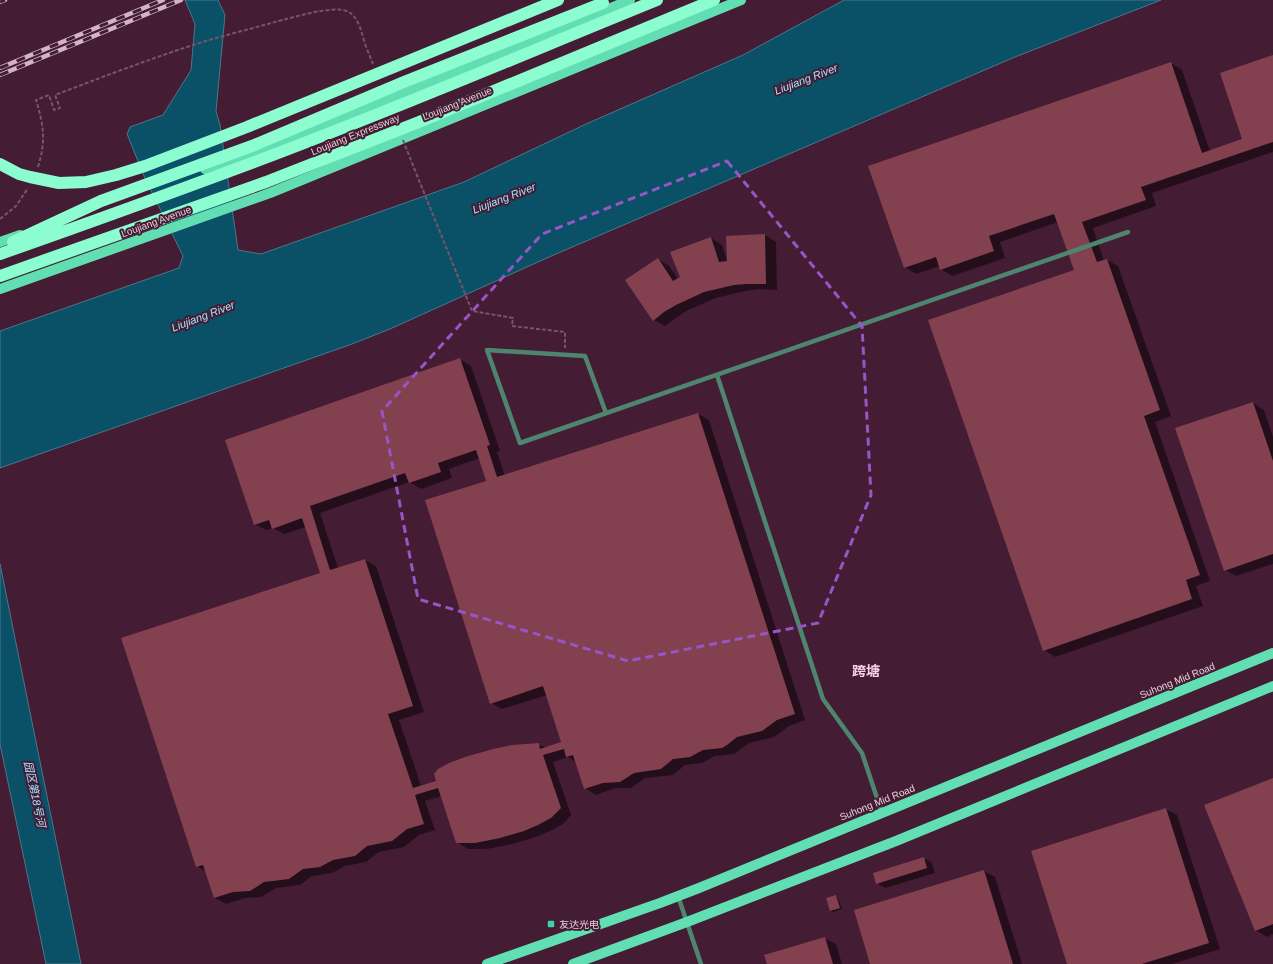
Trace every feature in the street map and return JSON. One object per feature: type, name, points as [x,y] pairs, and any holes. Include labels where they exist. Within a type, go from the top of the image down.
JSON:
[{"type":"highway","points":[[0,164],[19,174],[59,183],[86,182],[116,175],[247,127],[558,0]]},
{"type":"highway","name":"Loujiang Expressway","points":[[0,254],[258,161],[418,98],[657,0]]},
{"type":"highway","name":"Loujiang Expressway","points":[[0,276],[266,182],[419,122],[714,0]]},
{"type":"highway","points":[[0,248],[100,201],[252,146],[404,82],[603,3]]},
{"type":"main road","points":[[0,242],[230,161],[408,92],[630,0]]},
{"type":"main road","name":"Loujiang Avenue","points":[[0,289],[270,193],[741,0]]},
{"type":"main road","name":"Suhong Mid Road","points":[[487,964],[678,896],[1273,654]]},
{"type":"main road","points":[[573,964],[687,922],[896,841],[1273,686]]},
{"type":"lane","points":[[606,413],[585,356],[487,350],[520,443],[1128,232]]},
{"type":"lane","points":[[717,375],[823,699],[862,753],[882,813]]},
{"type":"lane","points":[[678,896],[701,964]]},
{"type":"path","points":[[36,171],[42,150],[43,135],[42,120],[36,100],[48,95],[54,110],[60,108],[55,95],[180,50],[234,33],[298,16],[329,10],[339,9],[350,12],[357,20],[365,44]]},
{"type":"path","points":[[414,168],[472,311],[513,318],[512,326],[565,332],[565,354]]},
{"type":"path","points":[[0,219],[16,206],[28,187]]},
{"type":"highlighted area","points":[[727,161],[862,326],[871,495],[818,623],[628,661],[418,599],[382,411],[542,234]]},
{"type":"water","name":"Liujiang River","points":[[185,0],[218,0],[225,15],[216,111],[220,125],[238,250],[261,254],[464,182],[586,124],[743,55],[844,0],[1161,0],[1015,57],[549,257],[390,329],[352,344],[0,468],[0,331],[179,268],[183,256],[144,176],[127,134],[130,127],[163,115],[191,70],[195,24]]},
{"type":"water","name":"园区第18号河","points":[[0,564],[81,964],[46,964],[0,744]]},
{"type":"building","points":[[1273,55],[1273,142],[1141,187],[1146,200],[1082,222],[1097,262],[1107,259],[1160,410],[1144,416],[1200,575],[1186,580],[1192,599],[1043,651],[928,320],[1074,270],[1054,214],[989,236],[994,251],[940,270],[936,257],[904,268],[868,166],[1171,62],[1202,153],[1242,139],[1220,73]]},
{"type":"building","points":[[765,234],[766,284],[734,285],[704,292],[676,305],[653,321],[625,280],[658,258],[673,281],[680,277],[670,252],[711,237],[719,262],[727,261],[726,236]]},
{"type":"building","points":[[460,358],[490,445],[487,446],[497,477],[698,413],[795,714],[777,720],[762,731],[737,737],[722,748],[703,750],[690,757],[673,759],[661,769],[634,773],[620,782],[603,783],[584,789],[573,755],[566,757],[564,749],[543,755],[561,808],[551,818],[538,825],[500,838],[475,843],[456,843],[438,788],[415,795],[424,824],[407,829],[392,841],[367,846],[355,856],[333,860],[320,867],[303,869],[289,879],[264,882],[250,891],[233,892],[214,898],[203,865],[196,867],[121,638],[320,573],[302,518],[272,529],[269,520],[254,525],[225,440]],"holes":[[[476,450],[486,481],[425,500],[490,704],[543,686],[561,742],[540,749],[539,743],[512,745],[465,757],[438,769],[434,774],[436,781],[413,788],[388,714],[413,706],[365,559],[330,570],[310,506],[405,473],[409,483],[441,472],[438,463]]]},
{"type":"building","points":[[1253,402],[1273,461],[1273,554],[1224,571],[1175,428]]},
{"type":"building","points":[[1273,778],[1273,924],[1255,931],[1204,805]]},
{"type":"building","points":[[1166,808],[1209,943],[1142,964],[1067,964],[1031,851]]},
{"type":"building","points":[[924,857],[927,868],[876,884],[873,873]]},
{"type":"building","points":[[984,870],[1013,964],[870,964],[854,910]]},
{"type":"building","points":[[836,895],[840,908],[830,911],[826,898]]},
{"type":"building","points":[[825,937],[833,964],[767,964],[764,955]]},
{"type":"railway","points":[[0,2],[5,0]]},
{"type":"railway","points":[[0,68],[163,0]]},
{"type":"railway","points":[[0,75],[181,0]]},
{"type":"place","name":"友达光电","points":[[551,924]]},
{"type":"district","name":"跨塘","points":[[866,671]]}]
